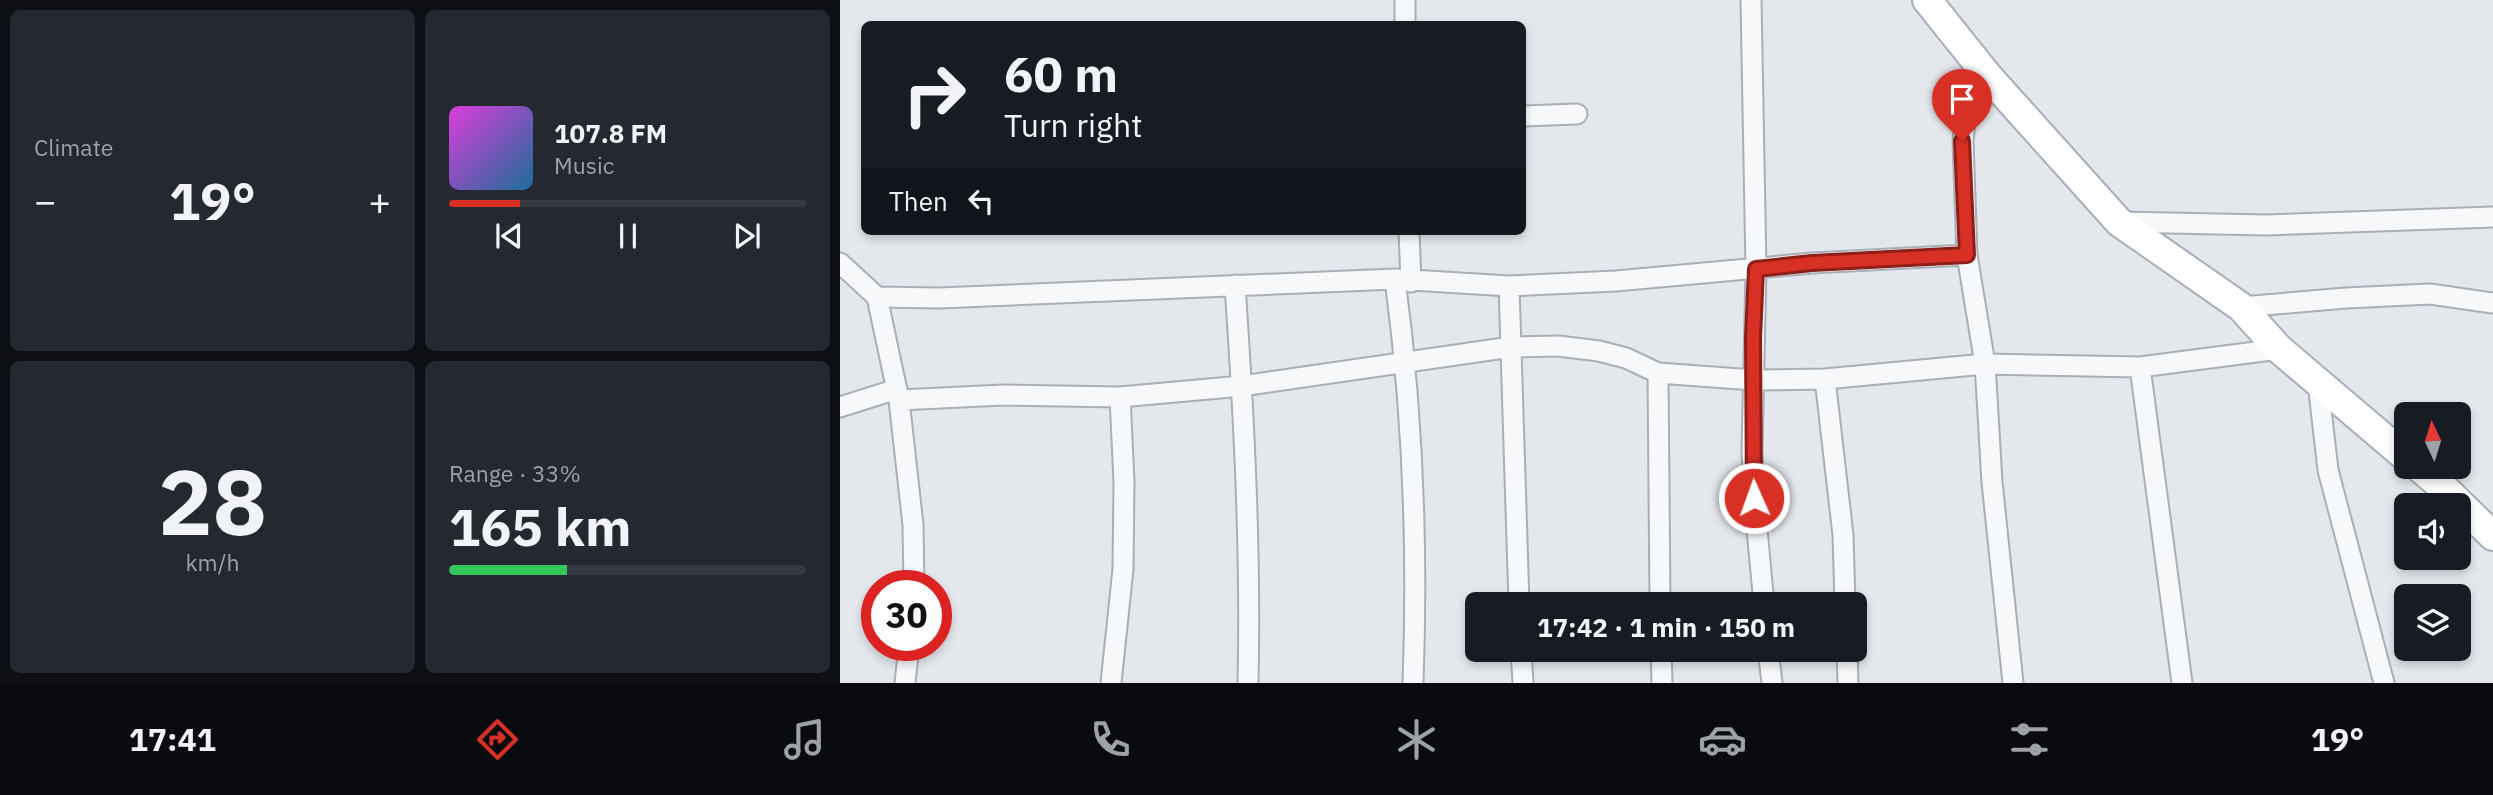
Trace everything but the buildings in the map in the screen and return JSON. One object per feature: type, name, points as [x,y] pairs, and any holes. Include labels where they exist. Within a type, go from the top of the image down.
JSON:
[{"type":"street","points":[[1405,0],[1405,21]]},
{"type":"street","points":[[1751,0],[1756,269],[1753,338],[1754,498],[1763,592]]},
{"type":"street","points":[[1927,0],[1987,75],[2119,222],[2241,307],[2279,349],[2394,447]]},
{"type":"street","points":[[1987,75],[1966,112],[1962,141],[1967,255],[1985,364],[1992,482],[2013,683]]},
{"type":"street","points":[[1526,116],[1577,114]]},
{"type":"street","points":[[2119,222],[2266,225],[2493,217]]},
{"type":"street","points":[[1409,235],[1403,280],[1405,362],[1414,477],[1413,683]]},
{"type":"street","points":[[877,298],[939,298],[1403,280],[1509,286],[1616,281],[1812,263],[1967,255]]},
{"type":"street","points":[[840,263],[877,298],[898,395],[913,525],[914,570]]},
{"type":"street","points":[[1236,285],[1248,576],[1248,683]]},
{"type":"street","points":[[1509,286],[1518,592]]},
{"type":"street","points":[[2241,307],[2430,294],[2493,303]]},
{"type":"street","points":[[840,407],[898,395],[1120,397],[1242,386],[1511,347],[1558,346],[1599,351],[1626,358],[1658,373],[1754,380],[1825,379],[1985,364],[2140,367],[2279,349]]},
{"type":"street","points":[[2140,367],[2182,683]]},
{"type":"street","points":[[1658,373],[1660,592]]},
{"type":"street","points":[[1825,379],[1843,535],[1845,592]]},
{"type":"street","points":[[2318,383],[2328,470],[2384,683]]},
{"type":"street","points":[[1111,683],[1123,569],[1124,482],[1120,397]]},
{"type":"street","points":[[2434,480],[2493,536]]},
{"type":"street","points":[[905,683],[907,661]]},
{"type":"street","points":[[1521,662],[1522,683]]},
{"type":"street","points":[[1661,662],[1662,683]]},
{"type":"street","points":[[1770,662],[1772,683]]},
{"type":"street","points":[[1848,662],[1849,683]]},
{"type":"route","points":[[1754,498],[1752,452],[1756,269],[1812,263],[1967,255],[1962,141]]}]
